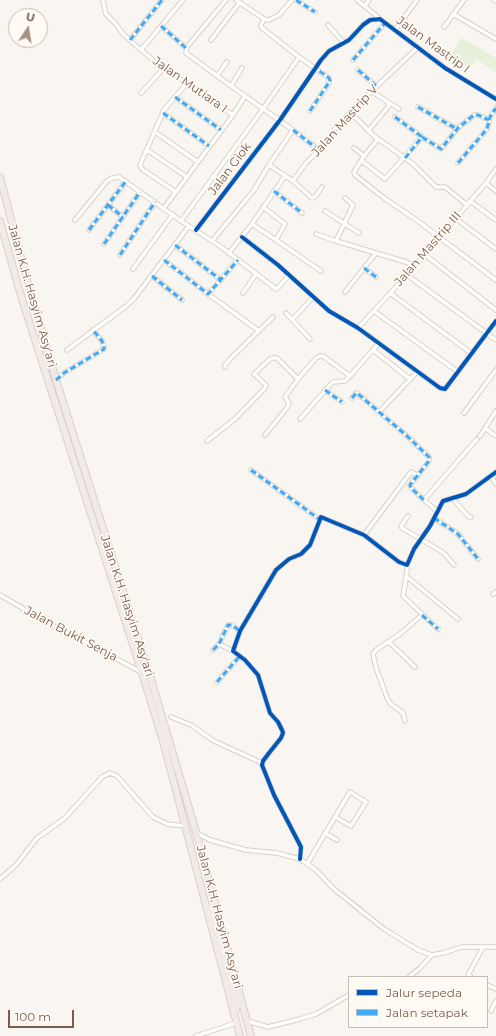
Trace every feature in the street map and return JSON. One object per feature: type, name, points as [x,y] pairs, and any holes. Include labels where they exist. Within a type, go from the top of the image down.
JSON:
[{"type":"highway","name":"Jalan K.H. Hasyim Asy'ari","points":[[0,177],[24,269],[56,380],[150,676],[196,832],[251,1036]]},
{"type":"highway","name":"Jalan K.H. Hasyim Asy'ari","points":[[0,221],[21,296],[142,673],[168,759],[240,1036]]},
{"type":"highway","points":[[214,900],[212,910],[222,950],[220,952],[217,949]]},
{"type":"highway","points":[[230,959],[228,955],[225,956],[237,1006],[234,1014]]},
{"type":"street","points":[[130,40],[162,0]]},
{"type":"street","points":[[141,50],[183,0]]},
{"type":"street","points":[[186,48],[226,0]]},
{"type":"street","points":[[211,40],[238,1],[264,19],[269,20],[277,16],[292,0]]},
{"type":"street","points":[[296,0],[315,12]]},
{"type":"street","points":[[357,0],[380,19]]},
{"type":"street","points":[[365,6],[369,0]]},
{"type":"street","points":[[395,30],[417,0]]},
{"type":"street","points":[[444,27],[463,2],[458,0]]},
{"type":"street","name":"Jalan Mutiara I","points":[[103,1],[106,14],[141,50],[164,69],[233,115]]},
{"type":"street","points":[[453,14],[496,39]]},
{"type":"street","points":[[264,19],[261,25],[262,28],[329,78],[330,81],[310,111]]},
{"type":"street","name":"Jalan Mastrip I","points":[[315,68],[329,51],[349,40],[367,22],[380,19],[450,71],[496,99]]},
{"type":"street","points":[[353,60],[385,23]]},
{"type":"street","points":[[328,25],[344,43]]},
{"type":"street","points":[[161,26],[186,48],[185,50],[188,55],[280,120],[319,150]]},
{"type":"street","name":"Jalan Mastrip V","points":[[293,181],[306,163],[319,150],[350,112],[418,47]]},
{"type":"street","points":[[181,221],[299,57]]},
{"type":"street","points":[[218,76],[227,62]]},
{"type":"street","points":[[231,86],[242,68]]},
{"type":"street","name":"Jalan Giok","points":[[196,230],[280,120],[315,68]]},
{"type":"street","points":[[141,94],[164,69]]},
{"type":"street","points":[[358,70],[376,86]]},
{"type":"street","points":[[176,192],[140,167],[142,159],[148,150],[163,113],[187,83]]},
{"type":"street","points":[[371,91],[399,109]]},
{"type":"street","points":[[164,208],[233,115],[245,96]]},
{"type":"street","points":[[175,97],[221,130]]},
{"type":"street","points":[[368,131],[388,107],[389,104],[387,102]]},
{"type":"street","points":[[418,107],[457,129]]},
{"type":"street","points":[[458,163],[486,129],[496,108]]},
{"type":"street","points":[[350,112],[368,131],[412,163],[436,186],[445,187],[467,205]]},
{"type":"street","points":[[163,113],[209,146]]},
{"type":"street","points":[[395,117],[440,149],[457,129],[476,115],[489,120]]},
{"type":"street","points":[[212,241],[254,190],[269,164],[293,130]]},
{"type":"street","points":[[155,132],[198,162]]},
{"type":"street","points":[[362,161],[385,179],[422,137]]},
{"type":"street","points":[[378,139],[364,156],[354,173],[370,187],[496,280]]},
{"type":"street","points":[[354,148],[364,156]]},
{"type":"street","points":[[148,150],[187,177]]},
{"type":"street","points":[[269,164],[293,181],[312,198],[315,197],[322,187]]},
{"type":"street","name":"Jalan Mastrip III","points":[[358,328],[467,205],[496,169]]},
{"type":"street","points":[[229,253],[252,224],[285,176]]},
{"type":"street","points":[[75,220],[107,181],[117,177],[229,253],[276,290],[289,275]]},
{"type":"street","points":[[89,230],[126,182]]},
{"type":"street","points":[[486,183],[496,191]]},
{"type":"street","points":[[274,191],[302,213]]},
{"type":"street","points":[[104,244],[140,192]]},
{"type":"street","points":[[336,241],[353,205],[345,198]]},
{"type":"street","points":[[470,201],[496,220]]},
{"type":"street","points":[[120,255],[155,202]]},
{"type":"street","points":[[108,204],[123,217]]},
{"type":"street","points":[[263,207],[285,224],[276,240]]},
{"type":"street","points":[[325,210],[359,233]]},
{"type":"street","points":[[133,269],[173,214]]},
{"type":"street","points":[[455,218],[496,249]]},
{"type":"street","points":[[252,224],[321,271]]},
{"type":"street","points":[[67,350],[125,308],[133,300],[189,226]]},
{"type":"street","points":[[316,234],[406,262],[414,266]]},
{"type":"street","points":[[242,237],[289,275],[333,314],[345,319],[440,388],[444,389],[496,321]]},
{"type":"street","points":[[175,245],[221,280]]},
{"type":"street","points":[[345,292],[376,253]]},
{"type":"street","points":[[424,254],[496,310]]},
{"type":"street","points":[[164,260],[259,331]]},
{"type":"street","points":[[208,294],[238,260]]},
{"type":"street","points":[[364,268],[376,277]]},
{"type":"street","points":[[243,293],[256,274]]},
{"type":"street","points":[[406,274],[496,340]]},
{"type":"street","points":[[152,276],[182,300]]},
{"type":"street","points":[[390,293],[471,353]]},
{"type":"street","points":[[293,319],[313,297]]},
{"type":"street","points":[[374,311],[458,372]]},
{"type":"street","points":[[286,313],[310,339]]},
{"type":"street","points":[[225,367],[231,358],[273,317]]},
{"type":"street","points":[[56,380],[64,373],[104,349],[102,341],[94,330]]},
{"type":"street","points":[[300,419],[333,382],[345,381],[379,343]]},
{"type":"street","points":[[373,350],[410,379]]},
{"type":"street","points":[[265,435],[287,408],[289,404],[285,397],[316,358],[324,356],[350,376]]},
{"type":"street","points":[[207,441],[235,419],[265,388],[266,385],[254,374],[270,359],[277,358],[298,379]]},
{"type":"street","points":[[464,413],[496,370]]},
{"type":"street","points":[[379,412],[417,372]]},
{"type":"street","points":[[325,390],[342,402]]},
{"type":"street","points":[[352,398],[357,393],[429,457],[429,461],[411,483],[410,487],[437,511]]},
{"type":"street","points":[[424,500],[478,437],[496,411]]},
{"type":"street","points":[[485,428],[496,436]]},
{"type":"street","points":[[251,470],[319,519],[322,517],[364,535],[406,566]]},
{"type":"street","points":[[364,535],[411,472],[417,475]]},
{"type":"street","points":[[438,629],[403,596],[407,572],[406,566],[444,500],[466,494],[496,472]]},
{"type":"street","points":[[491,476],[496,484]]},
{"type":"street","points":[[452,498],[469,517],[471,517]]},
{"type":"street","points":[[408,516],[401,527],[444,553],[454,565]]},
{"type":"street","points":[[434,518],[458,534],[478,559]]},
{"type":"street","points":[[233,651],[240,631],[276,570],[289,559],[301,554],[310,545],[319,519]]},
{"type":"street","points":[[406,576],[458,619]]},
{"type":"street","name":"Jalan Bukit Senja","points":[[0,595],[60,630],[87,642],[142,673]]},
{"type":"street","points":[[405,721],[402,712],[389,702],[373,657],[376,650],[389,642],[422,615]]},
{"type":"street","points":[[214,650],[219,644],[228,625],[240,631]]},
{"type":"street","points":[[389,642],[415,667]]},
{"type":"street","points":[[219,644],[240,656],[258,675],[270,713],[278,722],[283,733],[281,738],[268,752],[262,763]]},
{"type":"street","points":[[218,682],[240,656]]},
{"type":"street","points":[[172,717],[214,741],[262,763],[274,795],[301,848],[300,859]]},
{"type":"street","points":[[0,879],[16,865],[37,838],[68,815],[102,777],[110,773],[117,776],[153,817],[167,824],[185,826]]},
{"type":"street","points":[[307,864],[335,816],[350,792],[366,802],[351,826],[335,816]]},
{"type":"street","points":[[196,832],[202,837],[210,840],[246,850],[277,853],[300,859],[316,870],[342,895],[392,935],[418,950],[432,955],[444,953],[462,946],[496,947]]},
{"type":"street","points":[[325,833],[337,840]]},
{"type":"street","points":[[468,976],[483,947]]},
{"type":"street","points":[[409,976],[420,968],[432,955]]},
{"type":"street","points":[[247,1021],[268,1027],[300,1019],[316,1014],[348,996]]},
{"type":"street","points":[[491,1011],[496,1001]]},
{"type":"street","points":[[196,1036],[236,1023]]},
{"type":"green space","points":[[462,38],[496,58],[496,72],[476,59],[470,69],[449,56]]},
{"type":"marked path","points":[[130,40],[162,0]]},
{"type":"marked path","points":[[296,0],[315,12]]},
{"type":"marked path","points":[[353,60],[385,23]]},
{"type":"marked path","points":[[161,26],[186,48]]},
{"type":"marked path","points":[[310,111],[330,81],[329,78],[315,68]]},
{"type":"marked path","points":[[358,70],[376,86]]},
{"type":"marked path","points":[[175,97],[221,130]]},
{"type":"marked path","points":[[418,107],[457,129]]},
{"type":"marked path","points":[[458,163],[487,129],[490,117],[496,108]]},
{"type":"marked path","points":[[163,113],[209,146]]},
{"type":"marked path","points":[[405,158],[422,137],[441,149],[458,128],[474,115],[478,115],[489,120]]},
{"type":"marked path","points":[[395,117],[422,137]]},
{"type":"marked path","points":[[293,130],[319,150]]},
{"type":"marked path","points":[[89,230],[126,181]]},
{"type":"marked path","points":[[274,191],[302,213]]},
{"type":"marked path","points":[[104,244],[140,192]]},
{"type":"marked path","points":[[120,255],[155,202]]},
{"type":"marked path","points":[[108,205],[123,217]]},
{"type":"marked path","points":[[175,245],[221,280]]},
{"type":"marked path","points":[[164,260],[208,294],[238,260]]},
{"type":"marked path","points":[[364,268],[376,277]]},
{"type":"marked path","points":[[152,276],[182,300]]},
{"type":"marked path","points":[[56,380],[64,373],[104,349],[102,341],[93,330]]},
{"type":"marked path","points":[[325,390],[342,402]]},
{"type":"marked path","points":[[352,398],[357,393],[429,457],[429,461],[410,485],[411,488],[424,500]]},
{"type":"marked path","points":[[251,470],[319,519]]},
{"type":"marked path","points":[[434,518],[458,534],[478,559]]},
{"type":"marked path","points":[[422,615],[438,629]]},
{"type":"marked path","points":[[213,650],[219,644],[228,625],[232,625],[240,631]]},
{"type":"marked path","points":[[217,682],[240,656]]},
{"type":"cycle path","points":[[196,230],[280,120],[321,60],[329,51],[349,40],[363,25],[370,20],[380,19],[445,68],[496,99]]},
{"type":"cycle path","points":[[242,237],[278,265],[329,311],[358,328],[440,388],[445,389],[496,321]]},
{"type":"cycle path","points":[[300,859],[301,847],[274,795],[262,765],[263,761],[281,738],[283,733],[278,722],[270,713],[258,675],[245,660],[233,651],[240,631],[276,570],[289,559],[301,554],[310,545],[321,517],[364,535],[399,562],[407,565],[414,549],[430,526],[443,501],[466,494],[496,472]]}]
